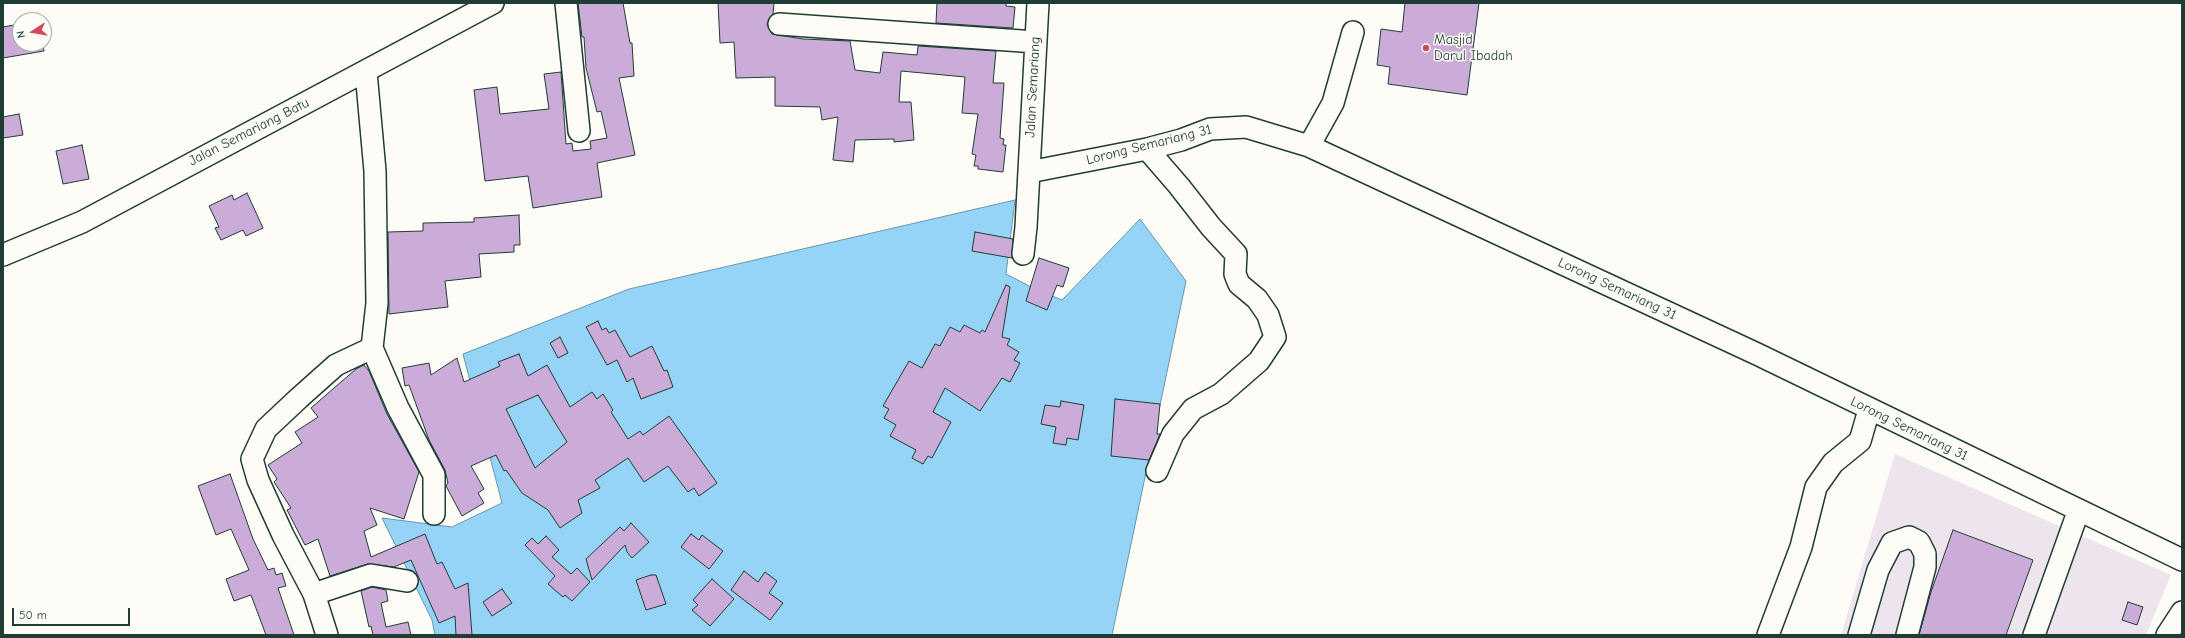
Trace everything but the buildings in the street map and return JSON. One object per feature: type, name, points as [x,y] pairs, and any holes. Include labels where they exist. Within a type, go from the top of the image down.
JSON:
[{"type":"street","name":"Jalan Semariang Batu","points":[[3,255],[82,222],[180,168],[366,72],[493,3]]},
{"type":"street","points":[[566,3],[579,131]]},
{"type":"street","name":"Jalan Semariang","points":[[1023,254],[1038,3]]},
{"type":"street","points":[[779,24],[1036,42]]},
{"type":"street","points":[[1309,146],[1334,103],[1353,32]]},
{"type":"street","points":[[366,72],[375,171],[377,303],[372,348],[398,408],[434,475],[434,514]]},
{"type":"street","name":"Lorong Semariang 31","points":[[1029,172],[1147,149],[1181,140],[1210,129],[1246,127],[1309,146],[1757,354],[2078,512],[2182,560]]},
{"type":"street","points":[[1147,149],[1179,186],[1211,227],[1236,254],[1235,274],[1239,284],[1257,299],[1268,315],[1275,337],[1259,361],[1221,394],[1193,409],[1173,434],[1157,471]]},
{"type":"street","points":[[326,635],[314,594],[283,535],[258,480],[252,459],[266,430],[299,398],[336,365],[372,348]]},
{"type":"street","points":[[1768,635],[1801,547],[1816,486],[1833,463],[1860,441],[1869,410]]},
{"type":"street","points":[[2034,635],[2078,512]]},
{"type":"street","points":[[1859,635],[1878,570],[1892,543],[1908,538],[1919,542],[1925,554],[1925,567],[1907,635]]},
{"type":"street","points":[[314,594],[371,575],[408,581]]},
{"type":"street","points":[[2167,635],[2182,612]]},
{"type":"shaded area","points":[[1895,454],[2171,575],[2146,635],[1841,635]]},
{"type":"water","points":[[1015,200],[1006,274],[1035,289],[1062,300],[1140,219],[1186,281],[1112,635],[435,635],[432,620],[382,518],[452,527],[502,503],[463,354],[629,289]]},
{"type":"place","name":"Masjid Darul Ibadah","points":[[1426,48]]}]
